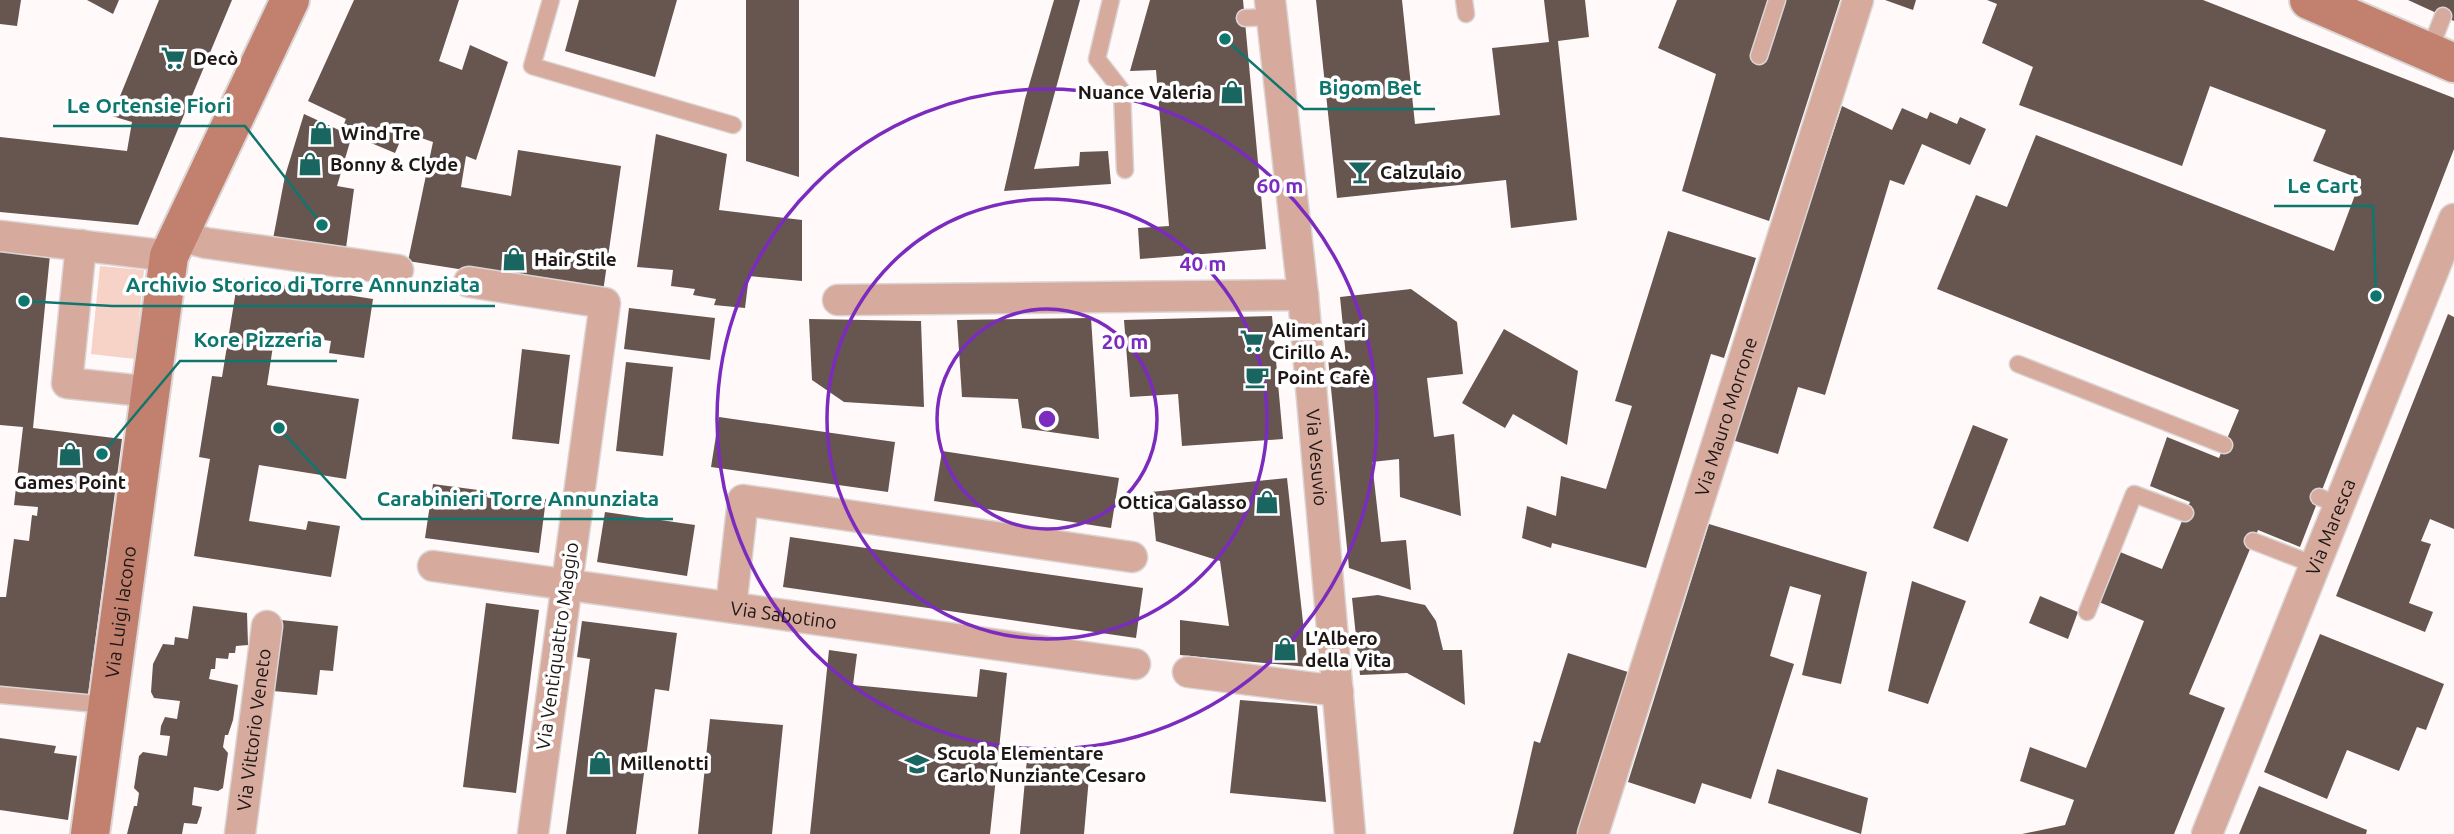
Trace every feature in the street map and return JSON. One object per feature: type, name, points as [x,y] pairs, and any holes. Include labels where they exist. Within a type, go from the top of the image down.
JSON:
[{"type":"street","name":"Via Luigi Iacono","points":[[90,834],[174,246],[290,0]]},
{"type":"street","name":"Via Mauro Morrone","points":[[1592,834],[1858,0]]},
{"type":"street","points":[[2309,0],[2441,57]]},
{"type":"street","name":"Via Vesuvio","points":[[1262,12],[1303,295],[1350,834]]},
{"type":"street","name":"Via Maresca","points":[[2207,834],[2315,565],[2329,501],[2454,219]]},
{"type":"street","points":[[0,236],[81,245],[174,246],[206,243],[398,270]]},
{"type":"street","points":[[81,245],[68,383],[153,392]]},
{"type":"street","name":"Via Ventiquattro Maggio","points":[[469,282],[605,303],[533,834]]},
{"type":"street","points":[[838,300],[1303,295]]},
{"type":"street","points":[[731,607],[743,500],[1132,557]]},
{"type":"street","name":"Via Sabotino","points":[[433,566],[1135,664]]},
{"type":"street","name":"Via Vittorio Veneto","points":[[240,834],[267,626]]},
{"type":"street","points":[[1188,671],[1338,691]]},
{"type":"lane","points":[[551,0],[532,65],[733,125]]},
{"type":"lane","points":[[1111,0],[1097,59],[1122,91],[1125,170]]},
{"type":"lane","points":[[1759,56],[1777,0]]},
{"type":"lane","points":[[2441,57],[2443,16]]},
{"type":"lane","points":[[2018,364],[2224,445]]},
{"type":"lane","points":[[2087,612],[2134,494],[2185,513]]},
{"type":"lane","points":[[2253,541],[2315,565]]},
{"type":"lane","points":[[0,695],[110,705]]},
{"type":"shaded area","points":[[100,266],[144,270],[135,359],[91,354]]},
{"type":"building","points":[[0,0],[21,0],[17,26],[0,24]]},
{"type":"building","points":[[87,0],[119,0],[113,14]]},
{"type":"building","points":[[159,0],[232,0],[138,225],[0,212],[0,137],[127,151],[132,122],[112,116]]},
{"type":"building","points":[[354,0],[459,0],[439,61],[462,70],[470,45],[508,62],[476,160],[466,156],[461,187],[511,196],[518,150],[621,166],[603,292],[408,261],[433,142],[404,132],[395,153],[352,135],[337,186],[354,189],[346,248],[273,239],[285,176],[304,114],[341,131],[346,119],[308,101]]},
{"type":"building","points":[[579,0],[677,0],[655,77],[565,51]]},
{"type":"building","points":[[746,0],[799,0],[799,177],[746,161]]},
{"type":"building","points":[[1054,0],[1080,0],[1034,169],[1079,166],[1080,152],[1108,151],[1111,184],[1004,191],[1025,99]]},
{"type":"building","points":[[1150,0],[1243,0],[1266,249],[1140,259],[1138,228],[1169,226],[1156,70],[1130,71]]},
{"type":"building","points":[[1316,0],[1402,0],[1415,124],[1500,115],[1492,48],[1549,42],[1544,0],[1585,0],[1589,37],[1558,41],[1577,220],[1511,228],[1506,180],[1337,198]]},
{"type":"building","points":[[1677,0],[1770,0],[1752,58],[1765,62],[1784,0],[1840,0],[1769,221],[1682,191],[1716,74],[1658,48]]},
{"type":"building","points":[[1885,0],[1916,0],[1913,10]]},
{"type":"building","points":[[1987,0],[2203,0],[2454,98],[2454,149],[2300,547],[2258,530],[2189,694],[2225,708],[2174,834],[2022,834],[2065,825],[2074,800],[2020,781],[2030,747],[2086,768],[2144,621],[2099,602],[2120,552],[2162,569],[2190,502],[2150,486],[2167,437],[2219,458],[2239,410],[1937,289],[1976,195],[2007,207],[2036,135],[2334,251],[2361,179],[2313,161],[2326,130],[2210,86],[2182,166],[2019,105],[2033,67],[1982,43],[1997,4]]},
{"type":"building","points":[[2408,0],[2454,0],[2454,21]]},
{"type":"building","points":[[1842,106],[1892,130],[1902,108],[1927,119],[1930,112],[1957,124],[1960,117],[1986,129],[1970,165],[1922,144],[1904,185],[1890,180],[1825,395],[1798,387],[1778,454],[1732,440]]},
{"type":"building","points":[[656,134],[727,154],[719,210],[802,220],[802,281],[749,276],[745,308],[714,305],[716,299],[693,295],[695,289],[671,286],[673,270],[637,267]]},
{"type":"building","points":[[1668,231],[1756,258],[1724,358],[1711,354],[1646,568],[1552,543],[1551,548],[1522,538],[1527,506],[1556,516],[1561,476],[1606,489],[1632,406],[1615,401]]},
{"type":"building","points":[[0,249],[50,255],[33,428],[122,439],[88,695],[0,686],[0,597],[6,597],[14,539],[29,541],[32,515],[37,516],[38,507],[14,505],[23,427],[0,425]]},
{"type":"building","points":[[238,278],[373,299],[364,358],[329,353],[331,341],[275,333],[267,385],[359,399],[346,479],[259,465],[249,521],[306,530],[308,521],[340,526],[331,577],[194,556],[210,459],[199,457],[212,376],[222,377]]},
{"type":"building","points":[[1411,289],[1457,322],[1463,374],[1427,378],[1434,437],[1454,434],[1461,516],[1400,497],[1399,459],[1372,462],[1381,542],[1406,540],[1411,590],[1349,568],[1328,358],[1346,357],[1340,297]]},
{"type":"building","points":[[629,308],[715,318],[710,360],[624,349]]},
{"type":"building","points":[[2448,314],[2454,317],[2454,529],[2430,519],[2421,541],[2431,544],[2409,603],[2433,612],[2425,632],[2336,596]]},
{"type":"building","points":[[1272,316],[1283,439],[1182,446],[1178,394],[1130,397],[1124,320]]},
{"type":"building","points":[[1091,318],[1099,439],[1022,428],[1018,399],[962,397],[957,320]]},
{"type":"building","points":[[809,319],[921,321],[924,407],[844,402],[812,380]]},
{"type":"building","points":[[1504,329],[1578,371],[1567,445],[1513,414],[1505,428],[1462,403]]},
{"type":"building","points":[[522,349],[570,355],[559,444],[512,439]]},
{"type":"building","points":[[626,362],[673,367],[663,456],[616,451]]},
{"type":"building","points":[[719,417],[895,442],[888,492],[711,467]]},
{"type":"building","points":[[1973,425],[2008,439],[1968,542],[1933,528]]},
{"type":"building","points":[[942,451],[1119,478],[1111,528],[934,501]]},
{"type":"building","points":[[1287,478],[1308,667],[1180,655],[1180,620],[1229,626],[1220,561],[1156,541],[1151,492]]},
{"type":"building","points":[[433,484],[546,499],[539,553],[425,538]]},
{"type":"building","points":[[605,512],[695,525],[687,576],[597,562]]},
{"type":"building","points":[[1709,524],[1867,572],[1841,684],[1802,675],[1821,595],[1790,586],[1770,656],[1794,664],[1751,799],[1702,783],[1695,804],[1628,782]]},
{"type":"building","points":[[790,537],[1143,588],[1136,638],[783,587]]},
{"type":"building","points":[[1912,581],[1966,601],[1928,704],[1888,691]]},
{"type":"building","points":[[1378,595],[1425,605],[1436,621],[1443,650],[1462,650],[1465,705],[1407,673],[1360,675],[1352,598]]},
{"type":"building","points":[[2040,596],[2078,612],[2068,639],[2029,623]]},
{"type":"building","points":[[486,603],[539,610],[516,793],[463,787]]},
{"type":"building","points":[[193,606],[247,613],[248,645],[236,646],[235,653],[229,653],[228,659],[216,658],[215,669],[211,669],[209,679],[238,685],[233,720],[228,735],[225,735],[223,747],[228,753],[223,788],[218,791],[194,787],[192,805],[202,807],[200,816],[197,824],[184,823],[182,834],[127,834],[139,793],[134,788],[139,756],[143,752],[167,756],[170,736],[160,735],[161,726],[165,717],[177,719],[180,701],[154,698],[151,692],[153,664],[163,644],[174,645],[175,637],[188,639]]},
{"type":"building","points":[[281,620],[338,626],[333,671],[320,670],[317,695],[273,691]]},
{"type":"building","points":[[582,621],[677,633],[669,691],[655,689],[636,834],[566,834],[590,659],[577,657]]},
{"type":"building","points":[[2320,634],[2444,684],[2426,730],[2417,727],[2399,771],[2347,750],[2327,799],[2264,772]]},
{"type":"building","points":[[829,650],[857,654],[853,685],[977,697],[980,669],[1007,673],[990,834],[810,834]]},
{"type":"building","points":[[1568,653],[1628,672],[1579,834],[1513,834],[1534,741],[1540,743]]},
{"type":"building","points":[[1240,700],[1317,706],[1326,802],[1230,793]]},
{"type":"building","points":[[710,719],[783,725],[772,834],[698,834]]},
{"type":"building","points":[[0,738],[56,746],[54,753],[77,756],[68,820],[0,810]]},
{"type":"building","points":[[1028,748],[1091,754],[1084,834],[1020,834]]},
{"type":"building","points":[[1777,769],[1868,798],[1861,834],[1768,803]]},
{"type":"building","points":[[2259,786],[2367,830],[2366,834],[2239,834]]},
{"type":"place","name":"Bigom Bet","points":[[1225,39]]},
{"type":"place","name":"Decò","points":[[173,58]]},
{"type":"place","name":"Nuance Valeria","points":[[1232,92]]},
{"type":"place","name":"Wind Tre","points":[[321,133]]},
{"type":"place","name":"Bonny & Clyde","points":[[310,164]]},
{"type":"place","name":"Calzulaio","points":[[1360,172]]},
{"type":"place","name":"Le Ortensie Fiori","points":[[322,225]]},
{"type":"place","name":"Hair Stile","points":[[514,259]]},
{"type":"place","name":"Le Cart","points":[[2376,296]]},
{"type":"place","name":"Archivio Storico di Torre Annunziata","points":[[24,301]]},
{"type":"place","name":"Alimentari Cirillo A.","points":[[1252,341]]},
{"type":"place","name":"Point Cafè","points":[[1257,377]]},
{"type":"place","name":"Carabinieri Torre Annunziata","points":[[279,428]]},
{"type":"place","name":"Games Point","points":[[70,454]]},
{"type":"place","name":"Kore Pizzeria","points":[[102,454]]},
{"type":"place","name":"Ottica Galasso","points":[[1267,502]]},
{"type":"place","name":"L'Albero della Vita","points":[[1285,649]]},
{"type":"place","name":"Millenotti","points":[[600,763]]},
{"type":"place","name":"Scuola Elementare Carlo Nunziante Cesaro","points":[[917,764]]}]
